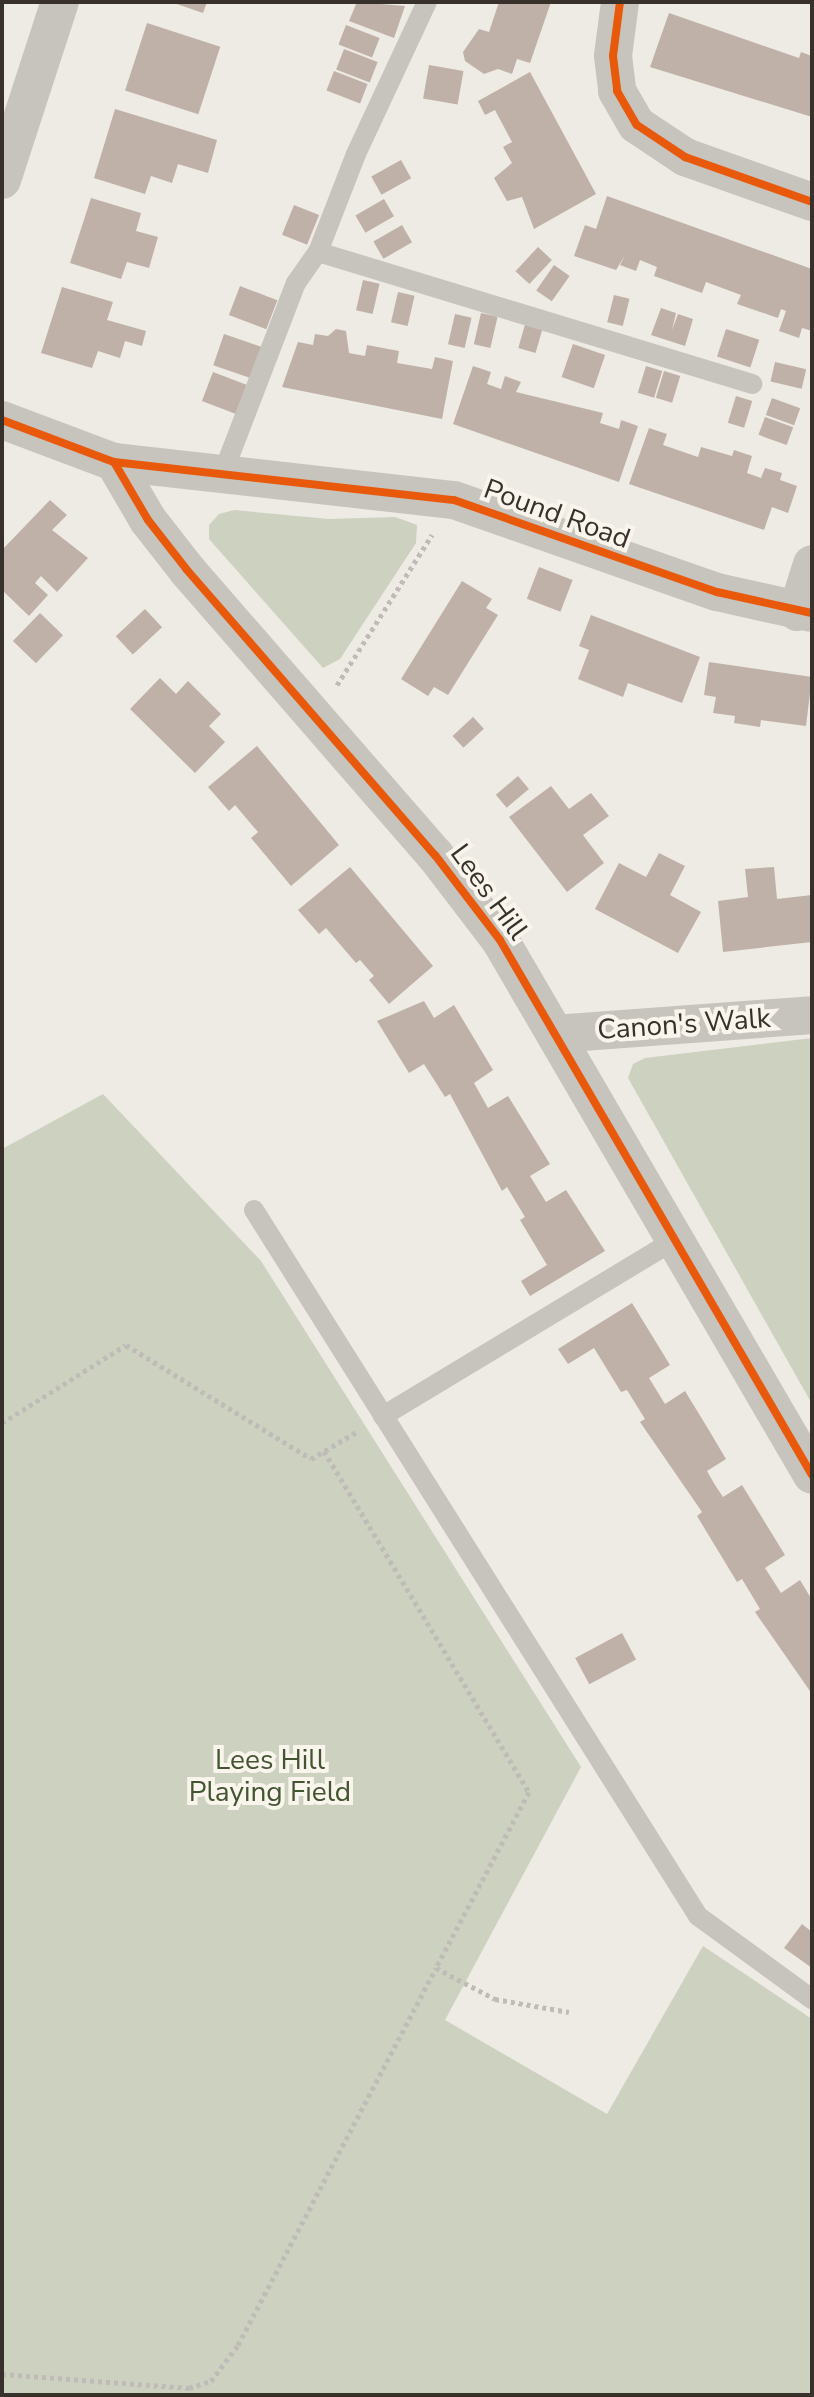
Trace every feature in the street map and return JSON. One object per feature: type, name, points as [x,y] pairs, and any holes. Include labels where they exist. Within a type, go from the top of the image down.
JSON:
[{"type":"street","points":[[2,180],[60,2]]},
{"type":"street","points":[[620,2],[613,56],[617,91],[637,125],[685,157],[812,202]]},
{"type":"street","name":"Pound Road","points":[[2,420],[114,462],[221,478],[454,500],[598,554],[804,612]]},
{"type":"street","name":"Lees Hill","points":[[114,462],[148,520],[491,928],[812,1475]]},
{"type":"street","points":[[804,612],[812,564]]},
{"type":"street","name":"Canon's Walk","points":[[555,1034],[812,1015]]},
{"type":"lane","points":[[221,478],[296,283],[318,252],[356,154],[427,2]]},
{"type":"lane","points":[[318,252],[752,384]]},
{"type":"lane","points":[[254,1210],[698,1916],[812,1999]]},
{"type":"lane","points":[[383,1416],[676,1239]]},
{"type":"path","points":[[314,716],[454,500]]},
{"type":"path","points":[[2,1423],[126,1345],[311,1459],[383,1416]]},
{"type":"path","points":[[2,2374],[189,2388],[211,2381],[238,2345],[529,1792],[324,1451]]},
{"type":"path","points":[[436,1968],[495,1999],[569,2012]]},
{"type":"green space","points":[[234,510],[329,519],[395,517],[417,525],[416,543],[340,659],[323,668],[209,539],[209,525],[219,514]]},
{"type":"green space","points":[[812,1038],[812,1404],[628,1078],[633,1064],[645,1058]]},
{"type":"green space","name":"Lees Hill Playing Field","points":[[103,1094],[261,1261],[581,1767],[445,2020],[607,2114],[703,1946],[812,2019],[812,2395],[2,2395],[2,1149]]},
{"type":"building","points":[[171,2],[207,2],[203,13]]},
{"type":"building","points":[[357,2],[405,6],[394,38],[349,21]]},
{"type":"building","points":[[499,2],[551,2],[530,63],[517,59],[512,74],[498,69],[484,74],[465,61],[463,52],[479,29],[489,32]]},
{"type":"building","points":[[669,13],[799,58],[801,52],[812,56],[812,117],[650,67]]},
{"type":"building","points":[[147,23],[220,47],[198,114],[125,91]]},
{"type":"building","points":[[346,25],[380,38],[372,58],[338,45]]},
{"type":"building","points":[[344,49],[378,62],[370,82],[336,70]]},
{"type":"building","points":[[429,65],[463,71],[458,105],[423,98]]},
{"type":"building","points":[[334,71],[368,84],[360,104],[326,91]]},
{"type":"building","points":[[530,72],[596,194],[534,229],[522,197],[507,201],[494,178],[512,163],[503,147],[512,142],[495,110],[485,115],[478,101]]},
{"type":"building","points":[[115,109],[217,140],[208,173],[178,164],[172,183],[151,176],[145,194],[94,178]]},
{"type":"building","points":[[401,160],[411,178],[381,195],[371,176]]},
{"type":"building","points":[[607,196],[812,269],[812,331],[802,328],[799,338],[779,331],[786,311],[781,309],[778,318],[737,304],[741,295],[706,282],[702,293],[654,276],[657,267],[640,260],[636,271],[620,265],[625,255],[616,270],[574,256],[585,225],[596,229]]},
{"type":"building","points":[[91,198],[141,213],[136,231],[158,237],[149,268],[127,262],[121,279],[70,263]]},
{"type":"building","points":[[384,199],[394,216],[365,233],[355,215]]},
{"type":"building","points":[[294,205],[319,215],[307,245],[282,235]]},
{"type":"building","points":[[402,225],[412,242],[383,259],[373,242]]},
{"type":"building","points":[[538,247],[552,260],[529,284],[515,271]]},
{"type":"building","points":[[554,265],[570,276],[552,301],[536,290]]},
{"type":"building","points":[[363,280],[380,284],[373,314],[356,310]]},
{"type":"building","points":[[240,286],[277,300],[266,329],[229,315]]},
{"type":"building","points":[[62,287],[113,302],[107,320],[146,331],[142,346],[125,341],[120,358],[98,351],[92,368],[41,353]]},
{"type":"building","points":[[398,292],[415,296],[408,326],[391,322]]},
{"type":"building","points":[[614,295],[630,299],[623,326],[607,322]]},
{"type":"building","points":[[661,308],[676,313],[672,330],[678,314],[693,319],[685,346],[651,335]]},
{"type":"building","points":[[481,313],[498,317],[490,348],[474,344]]},
{"type":"building","points":[[455,314],[472,318],[465,348],[448,344]]},
{"type":"building","points":[[526,321],[543,326],[536,353],[518,348]]},
{"type":"building","points":[[336,329],[346,331],[349,353],[365,356],[367,345],[399,351],[397,363],[432,369],[435,357],[453,361],[442,419],[282,387],[298,342],[313,345],[315,334],[328,336]]},
{"type":"building","points":[[726,329],[759,340],[750,367],[717,357]]},
{"type":"building","points":[[224,334],[262,347],[251,378],[213,365]]},
{"type":"building","points":[[573,344],[605,355],[594,388],[562,377]]},
{"type":"building","points":[[775,362],[806,369],[802,389],[771,381]]},
{"type":"building","points":[[473,366],[491,372],[487,384],[501,389],[505,376],[521,382],[516,392],[603,413],[600,423],[619,429],[621,420],[638,426],[619,482],[453,424]]},
{"type":"building","points":[[646,366],[662,371],[654,398],[638,393]]},
{"type":"building","points":[[664,371],[680,376],[672,403],[656,398]]},
{"type":"building","points":[[213,372],[250,386],[239,415],[202,401]]},
{"type":"building","points":[[736,396],[752,401],[744,428],[728,423]]},
{"type":"building","points":[[772,398],[800,408],[794,425],[766,415]]},
{"type":"building","points":[[765,417],[793,427],[787,445],[759,435]]},
{"type":"building","points":[[649,428],[667,434],[663,445],[698,457],[701,447],[732,456],[734,450],[752,456],[747,473],[761,478],[765,468],[782,473],[780,480],[797,486],[788,513],[772,507],[764,530],[629,484]]},
{"type":"building","points":[[50,500],[67,515],[52,530],[88,558],[57,592],[41,576],[35,583],[48,595],[29,616],[2,590],[2,550]]},
{"type":"building","points":[[539,567],[573,580],[560,612],[527,599]]},
{"type":"building","points":[[462,581],[492,599],[486,608],[498,615],[448,695],[434,687],[428,696],[401,679]]},
{"type":"building","points":[[145,609],[162,627],[133,655],[116,636]]},
{"type":"building","points":[[40,613],[63,635],[36,663],[13,641]]},
{"type":"building","points":[[591,615],[700,657],[682,703],[628,683],[623,697],[578,679],[589,650],[579,646]]},
{"type":"building","points":[[709,662],[812,677],[806,726],[761,720],[760,727],[734,723],[735,716],[713,713],[716,697],[704,695]]},
{"type":"building","points":[[160,678],[176,694],[188,681],[221,714],[209,726],[225,742],[195,773],[130,709]]},
{"type":"building","points":[[473,717],[484,729],[463,748],[453,736]]},
{"type":"building","points":[[257,746],[339,845],[291,886],[251,838],[258,832],[235,805],[229,811],[208,787]]},
{"type":"building","points":[[518,776],[529,789],[507,808],[496,795]]},
{"type":"building","points":[[551,786],[569,809],[591,793],[609,816],[583,835],[604,863],[567,892],[509,817]]},
{"type":"building","points":[[659,853],[685,866],[670,895],[701,912],[678,953],[595,909],[619,863],[646,877]]},
{"type":"building","points":[[350,867],[433,966],[389,1004],[369,980],[374,976],[360,960],[356,963],[326,928],[319,934],[298,910]]},
{"type":"building","points":[[774,867],[777,899],[812,895],[812,942],[723,952],[718,901],[748,897],[745,869]]},
{"type":"building","points":[[424,1001],[434,1018],[454,1005],[493,1070],[474,1083],[488,1108],[508,1096],[550,1164],[530,1176],[546,1202],[566,1190],[605,1251],[530,1296],[521,1281],[547,1265],[520,1220],[525,1217],[507,1187],[502,1191],[450,1094],[445,1097],[424,1064],[409,1073],[377,1021]]},
{"type":"building","points":[[632,1303],[670,1365],[649,1378],[665,1404],[685,1391],[726,1459],[707,1471],[715,1485],[723,1497],[742,1485],[785,1555],[765,1568],[781,1593],[800,1580],[812,1600],[812,1694],[755,1612],[760,1609],[742,1579],[737,1582],[697,1516],[702,1512],[640,1422],[645,1419],[627,1390],[621,1392],[594,1348],[568,1364],[558,1349]]},
{"type":"building","points":[[622,1633],[636,1659],[589,1684],[575,1658]]},
{"type":"building","points":[[802,1924],[812,1932],[812,1968],[784,1948]]},
{"type":"cycle path","points":[[620,2],[613,56],[617,91],[637,125],[685,157],[812,202]]},
{"type":"cycle path","points":[[2,420],[114,462],[454,500],[717,592],[812,613]]},
{"type":"cycle path","points":[[114,462],[148,520],[187,570],[435,855],[500,940],[812,1475]]}]
